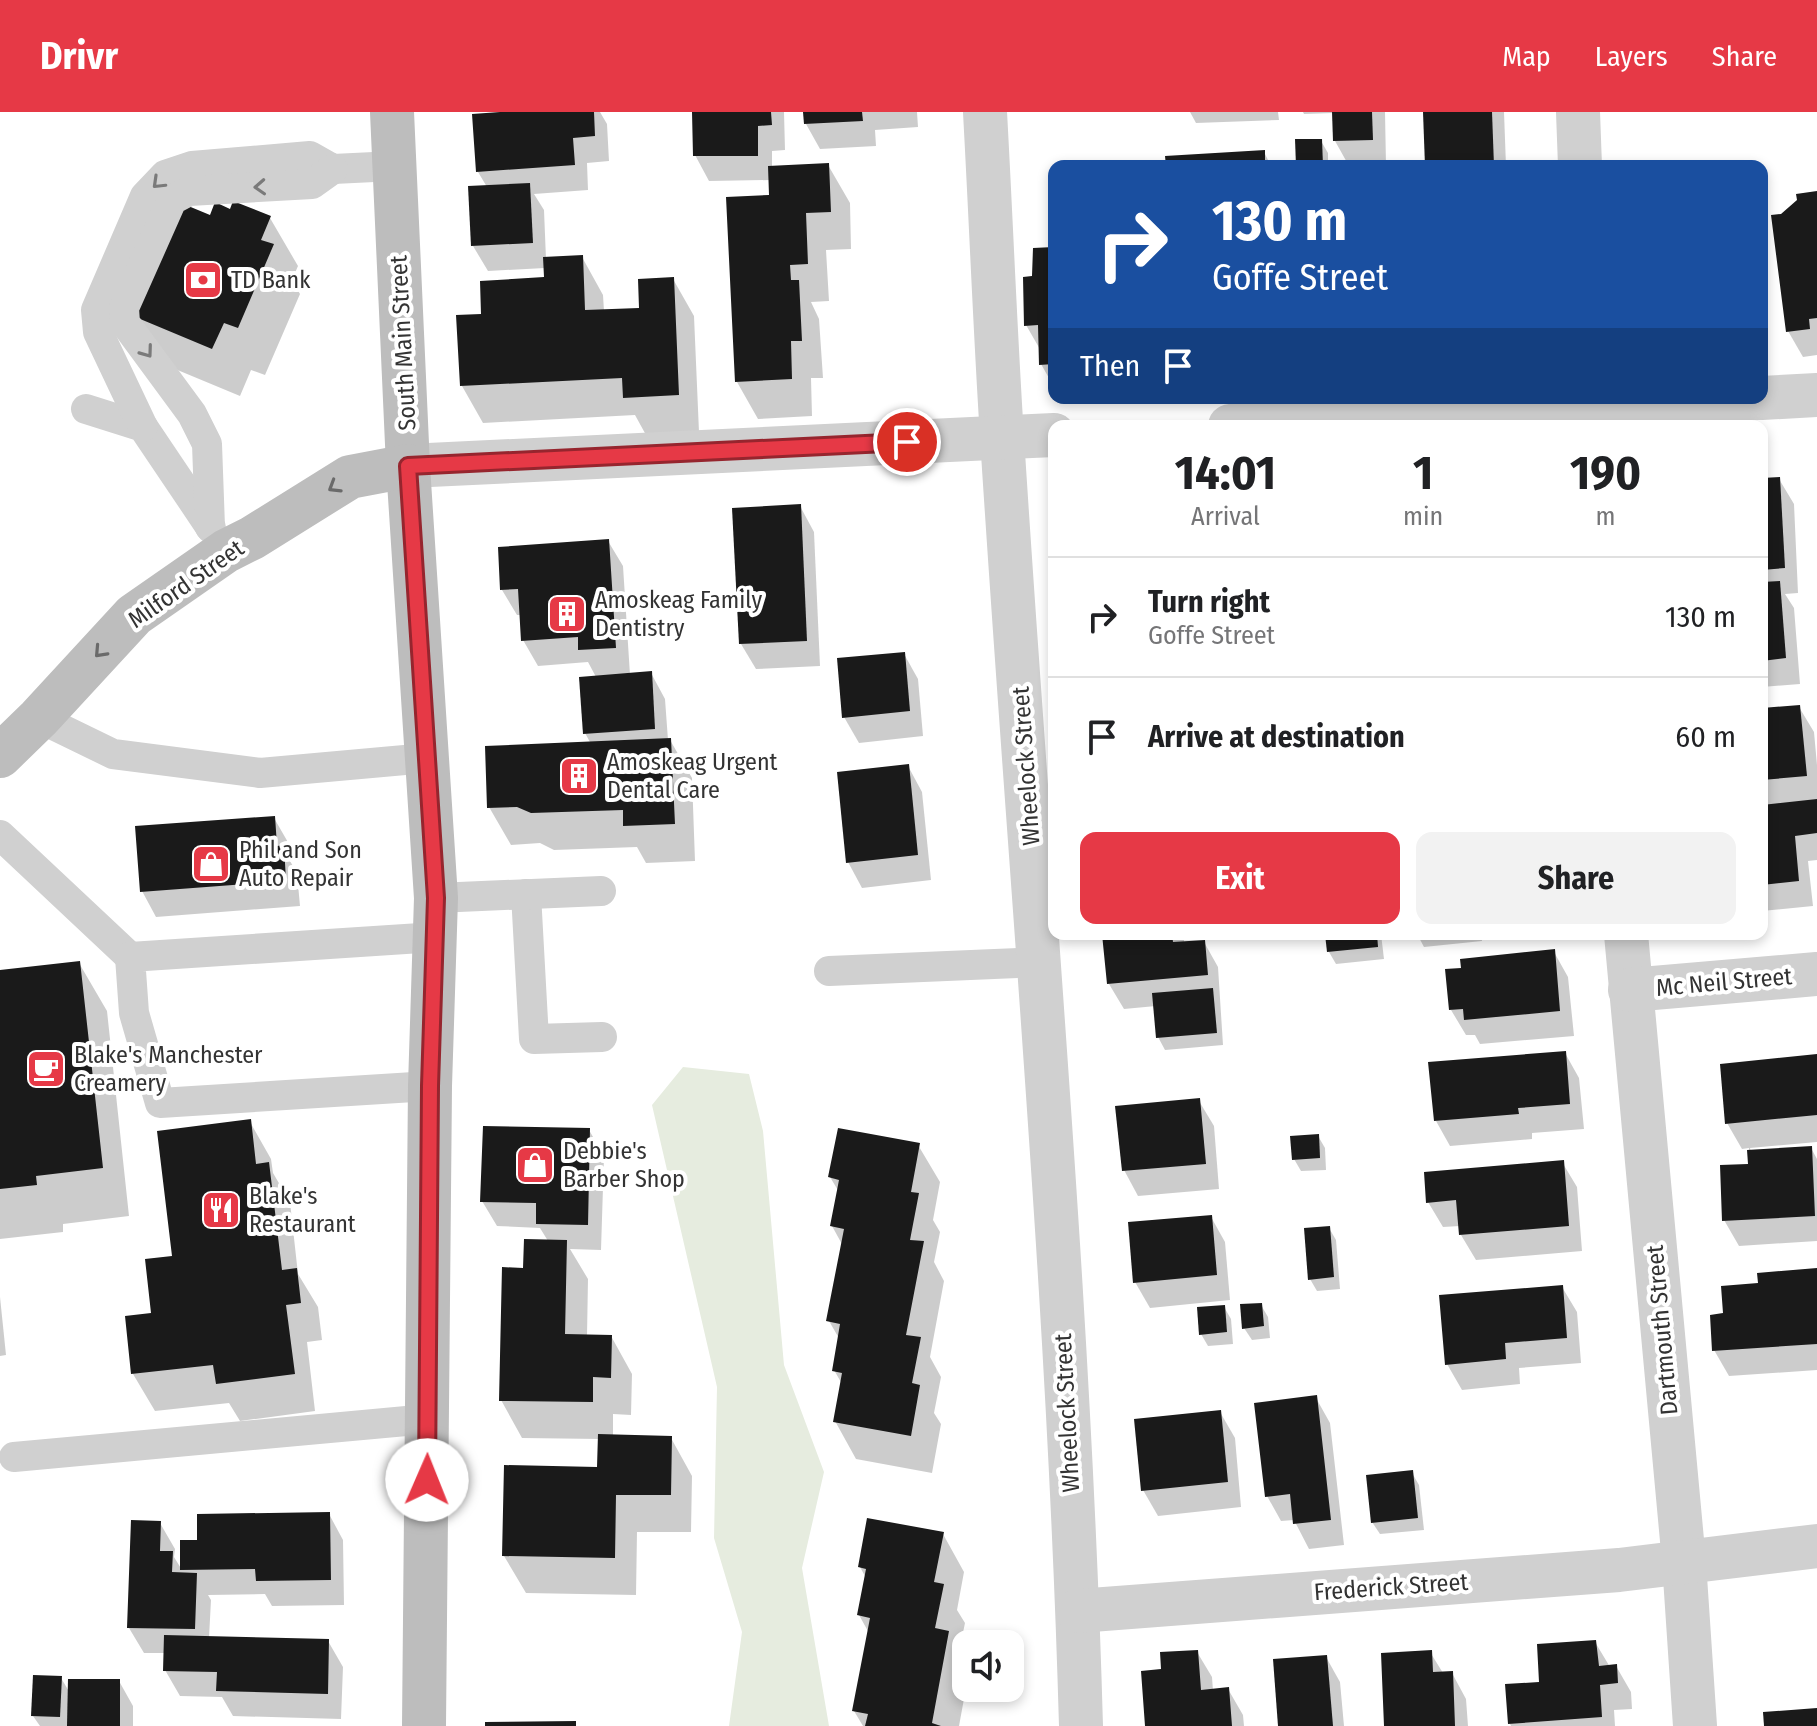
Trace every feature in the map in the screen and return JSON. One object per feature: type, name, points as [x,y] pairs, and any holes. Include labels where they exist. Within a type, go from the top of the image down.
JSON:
[{"type":"main road","name":"South Main Street","points":[[392,112],[408,466],[436,917],[430,1086],[424,1726]]},
{"type":"main road","name":"Milford Street","points":[[0,756],[134,615],[218,539],[252,538],[350,477],[408,466]]},
{"type":"street","name":"Wheelock Street","points":[[985,112],[1002,437],[1040,962],[1078,1611]]},
{"type":"street","points":[[1578,112],[1580,160]]},
{"type":"street","points":[[1768,398],[1817,395]]},
{"type":"street","points":[[1374,420],[1682,404]]},
{"type":"street","points":[[408,466],[1048,435]]},
{"type":"street","name":"Dartmouth Street","points":[[1626,940],[1684,1562],[1695,1726]]},
{"type":"street","name":"Mc Neil Street","points":[[1630,990],[1817,974]]},
{"type":"street","name":"Frederick Street","points":[[1078,1611],[1619,1570],[1817,1546]]},
{"type":"street","points":[[1078,1611],[1081,1726]]},
{"type":"lane","points":[[218,539],[143,427],[98,332],[96,310],[145,196],[165,175],[192,166],[310,156],[333,169],[395,166]]},
{"type":"lane","points":[[218,539],[207,444],[192,414],[125,323],[124,308],[172,200],[189,191],[312,184],[333,169]]},
{"type":"lane","points":[[86,409],[143,427]]},
{"type":"lane","points":[[39,718],[113,754],[260,773],[427,758]]},
{"type":"lane","points":[[0,835],[130,957],[134,1013],[160,1103],[430,1086]]},
{"type":"lane","points":[[130,957],[436,917],[526,894],[601,891]]},
{"type":"lane","points":[[526,894],[534,1039],[602,1037]]},
{"type":"lane","points":[[829,971],[1040,962]]},
{"type":"lane","points":[[14,1457],[428,1419]]},
{"type":"shaded area","points":[[683,1067],[749,1074],[763,1131],[784,1365],[824,1472],[802,1568],[829,1726],[729,1726],[742,1632],[714,1538],[717,1387],[652,1105]]},
{"type":"building","points":[[594,112],[595,136],[573,138],[575,165],[476,172],[472,114]]},
{"type":"building","points":[[692,112],[771,112],[772,125],[758,126],[758,156],[693,156]]},
{"type":"building","points":[[803,112],[862,112],[863,121],[804,124]]},
{"type":"building","points":[[1332,112],[1372,112],[1373,140],[1333,141]]},
{"type":"building","points":[[1423,112],[1492,112],[1494,160],[1425,160]]},
{"type":"building","points":[[1295,139],[1322,139],[1323,160],[1296,160]]},
{"type":"building","points":[[1265,150],[1265,160],[1165,160],[1165,156]]},
{"type":"building","points":[[829,163],[831,212],[806,213],[808,264],[790,265],[791,280],[799,280],[802,341],[791,341],[792,379],[735,382],[726,197],[769,195],[768,166]]},
{"type":"building","points":[[530,183],[533,243],[471,246],[468,186]]},
{"type":"building","points":[[1817,191],[1817,318],[1809,319],[1810,329],[1786,332],[1771,215],[1781,214],[1797,200],[1796,194]]},
{"type":"building","name":"TD Bank","points":[[233,201],[271,216],[261,240],[274,244],[238,328],[224,323],[212,349],[133,316],[181,203],[210,215],[215,202],[230,209]]},
{"type":"building","points":[[1048,247],[1048,364],[1039,365],[1038,325],[1024,326],[1023,277],[1032,276],[1033,248]]},
{"type":"building","points":[[583,255],[585,310],[639,308],[638,279],[674,277],[679,395],[623,398],[622,378],[460,386],[456,315],[481,314],[480,281],[544,277],[543,257]]},
{"type":"building","points":[[1780,477],[1785,568],[1768,569],[1768,478]]},
{"type":"building","points":[[801,504],[807,641],[739,644],[732,508]]},
{"type":"building","name":"Amoskeag Family Dentistry","points":[[609,539],[616,648],[578,650],[578,637],[521,641],[518,589],[500,590],[498,547]]},
{"type":"building","points":[[1780,581],[1786,658],[1768,660],[1768,582]]},
{"type":"building","points":[[905,652],[910,711],[842,718],[837,658]]},
{"type":"building","points":[[652,671],[655,729],[583,734],[579,677]]},
{"type":"building","points":[[1800,705],[1807,776],[1768,779],[1768,708]]},
{"type":"building","name":"Amoskeag Urgent Dental Care","points":[[671,738],[675,824],[623,826],[623,810],[531,813],[517,807],[487,808],[485,746]]},
{"type":"building","points":[[909,764],[918,855],[846,863],[837,772]]},
{"type":"building","points":[[1817,799],[1817,833],[1795,836],[1799,881],[1768,884],[1768,804]]},
{"type":"building","name":"Phil and Son Auto Repair","points":[[275,816],[277,846],[284,845],[286,881],[140,892],[135,826]]},
{"type":"building","points":[[1103,940],[1205,940],[1208,975],[1107,984]]},
{"type":"building","points":[[1326,940],[1377,940],[1378,947],[1327,952]]},
{"type":"building","points":[[1555,949],[1560,1011],[1464,1020],[1463,1009],[1449,1010],[1445,969],[1461,968],[1460,959]]},
{"type":"building","name":"Blake's Manchester Creamery","points":[[80,961],[103,1168],[36,1176],[37,1185],[0,1189],[0,970]]},
{"type":"building","points":[[1213,988],[1217,1033],[1156,1038],[1152,993]]},
{"type":"building","points":[[1566,1051],[1570,1104],[1518,1108],[1519,1114],[1434,1121],[1428,1062]]},
{"type":"building","points":[[1817,1054],[1817,1115],[1725,1124],[1720,1064]]},
{"type":"building","points":[[1200,1098],[1206,1164],[1122,1171],[1115,1106]]},
{"type":"building","name":"Blake's Restaurant","points":[[251,1119],[256,1164],[269,1162],[282,1270],[297,1268],[301,1303],[286,1305],[295,1374],[216,1384],[213,1365],[131,1374],[125,1316],[151,1313],[145,1259],[172,1256],[157,1131]]},
{"type":"building","name":"Debbie's Barber Shop","points":[[483,1126],[590,1128],[588,1225],[536,1224],[536,1203],[480,1202]]},
{"type":"building","points":[[838,1128],[920,1143],[911,1192],[919,1193],[910,1240],[924,1241],[906,1335],[921,1337],[912,1383],[920,1385],[911,1436],[833,1422],[842,1373],[832,1371],[840,1324],[826,1321],[844,1229],[830,1226],[839,1180],[828,1177]]},
{"type":"building","points":[[1319,1134],[1320,1158],[1292,1160],[1290,1136]]},
{"type":"building","points":[[1812,1146],[1815,1216],[1722,1221],[1720,1165],[1748,1164],[1747,1150]]},
{"type":"building","points":[[1564,1160],[1569,1226],[1459,1235],[1456,1200],[1426,1203],[1424,1172]]},
{"type":"building","points":[[1212,1215],[1217,1275],[1133,1283],[1128,1222]]},
{"type":"building","points":[[1330,1226],[1334,1277],[1308,1280],[1304,1228]]},
{"type":"building","points":[[524,1239],[567,1240],[565,1334],[612,1335],[611,1378],[593,1377],[593,1402],[499,1401],[502,1267],[523,1268]]},
{"type":"building","points":[[1817,1268],[1817,1344],[1712,1351],[1710,1315],[1723,1313],[1721,1286],[1758,1283],[1757,1273]]},
{"type":"building","points":[[1563,1285],[1567,1338],[1505,1343],[1506,1359],[1445,1365],[1439,1295]]},
{"type":"building","points":[[1262,1303],[1264,1326],[1242,1329],[1240,1304]]},
{"type":"building","points":[[1225,1305],[1227,1332],[1199,1335],[1197,1307]]},
{"type":"building","points":[[1317,1395],[1331,1520],[1293,1524],[1290,1494],[1265,1497],[1254,1403]]},
{"type":"building","points":[[1221,1410],[1228,1482],[1141,1491],[1134,1419]]},
{"type":"building","points":[[598,1434],[672,1436],[671,1495],[616,1495],[615,1558],[502,1556],[504,1465],[597,1467]]},
{"type":"building","points":[[1413,1470],[1418,1518],[1371,1523],[1366,1475]]},
{"type":"building","points":[[330,1512],[331,1580],[256,1581],[255,1569],[180,1570],[180,1540],[197,1540],[197,1514]]},
{"type":"building","points":[[867,1518],[944,1532],[934,1582],[944,1584],[935,1628],[949,1631],[932,1723],[941,1726],[865,1726],[868,1714],[852,1711],[870,1618],[857,1615],[866,1569],[858,1567]]},
{"type":"building","points":[[131,1520],[161,1521],[160,1551],[173,1551],[172,1572],[197,1573],[195,1629],[127,1628]]},
{"type":"building","points":[[164,1635],[329,1639],[328,1694],[216,1691],[217,1672],[163,1671]]},
{"type":"building","points":[[1596,1640],[1599,1666],[1617,1664],[1618,1683],[1600,1685],[1602,1717],[1508,1724],[1505,1684],[1539,1682],[1537,1644]]},
{"type":"building","points":[[1198,1650],[1201,1690],[1229,1687],[1232,1726],[1145,1726],[1141,1671],[1161,1669],[1160,1652]]},
{"type":"building","points":[[1432,1650],[1433,1672],[1453,1671],[1455,1726],[1384,1726],[1381,1653]]},
{"type":"building","points":[[1327,1655],[1333,1726],[1278,1726],[1273,1659]]},
{"type":"building","points":[[33,1675],[62,1676],[60,1717],[31,1716]]},
{"type":"building","points":[[68,1679],[120,1679],[120,1726],[67,1726]]},
{"type":"building","points":[[1817,1708],[1817,1726],[1764,1726],[1763,1712]]},
{"type":"building","points":[[576,1721],[576,1726],[485,1726],[485,1722]]},
{"type":"place","name":"TD Bank","points":[[203,280]]},
{"type":"place","name":"Amoskeag Family Dentistry","points":[[567,614]]},
{"type":"place","name":"Amoskeag Urgent Dental Care","points":[[579,776]]},
{"type":"place","name":"Phil and Son Auto Repair","points":[[211,864]]},
{"type":"place","name":"Blake's Manchester Creamery","points":[[46,1069]]},
{"type":"place","name":"Debbie's Barber Shop","points":[[535,1165]]},
{"type":"place","name":"Blake's Restaurant","points":[[221,1210]]},
{"type":"route","points":[[427,1480],[430,1086],[436,898],[408,466],[907,442]]}]
